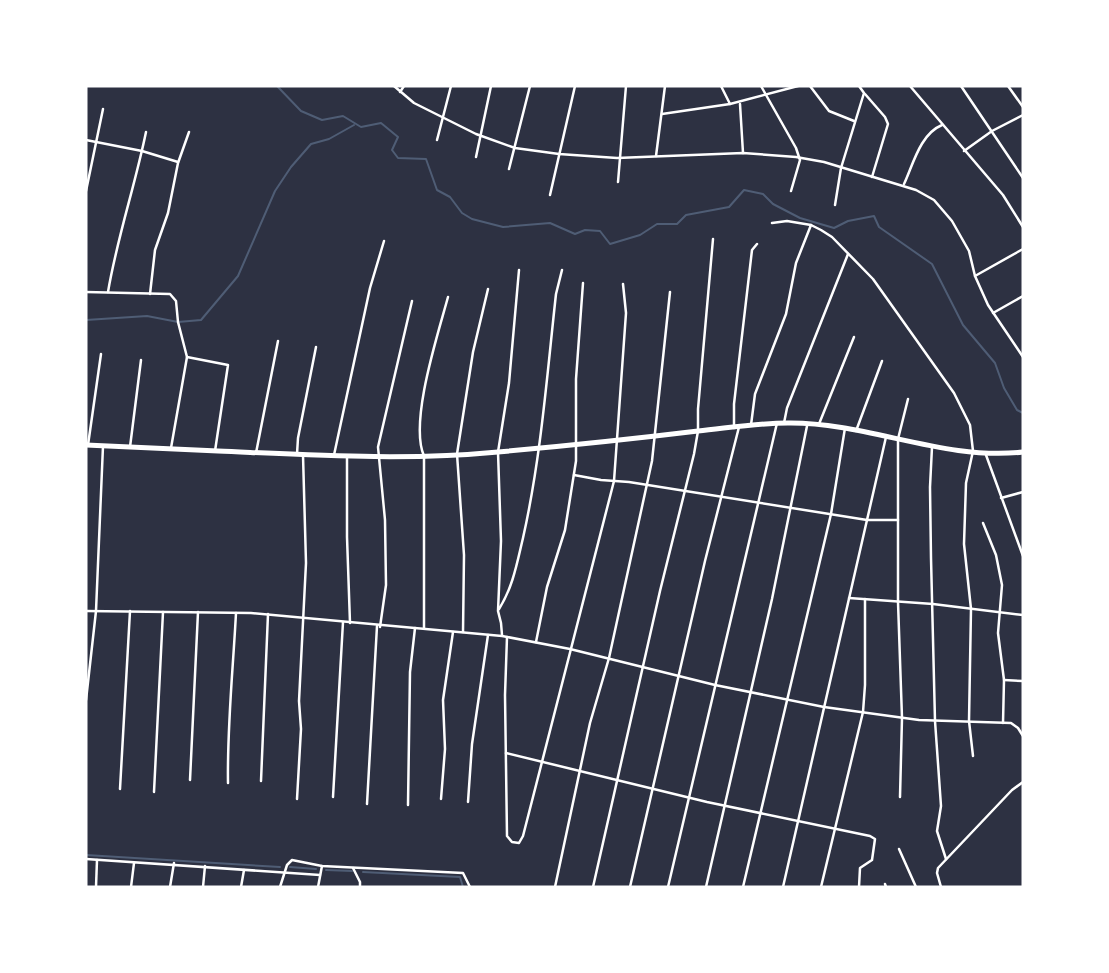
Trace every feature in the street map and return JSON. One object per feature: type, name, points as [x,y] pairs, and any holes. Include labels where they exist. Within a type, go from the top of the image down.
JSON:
[{"type":"highway","points":[[87,445],[334,456],[424,456],[498,452],[751,425],[807,423],[856,430],[932,447],[1023,452]]},
{"type":"street","points":[[394,86],[414,103],[443,118],[514,148],[620,158],[743,153],[798,158],[824,162],[904,184],[926,194],[942,207],[969,251],[975,275],[993,313],[1023,357]]},
{"type":"street","points":[[400,92],[404,86]]},
{"type":"street","points":[[437,140],[451,86]]},
{"type":"street","points":[[476,157],[491,86]]},
{"type":"street","points":[[509,169],[530,86]]},
{"type":"street","points":[[550,195],[575,86]]},
{"type":"street","points":[[618,182],[626,86]]},
{"type":"street","points":[[656,156],[665,86]]},
{"type":"street","points":[[721,86],[730,104]]},
{"type":"street","points":[[761,86],[796,148],[799,168],[791,191]]},
{"type":"street","points":[[662,114],[740,102],[798,86]]},
{"type":"street","points":[[810,86],[830,111],[854,121]]},
{"type":"street","points":[[859,86],[888,124],[872,177]]},
{"type":"street","points":[[910,86],[1003,195],[1023,227]]},
{"type":"street","points":[[961,86],[1023,178]]},
{"type":"street","points":[[1008,86],[1023,107]]},
{"type":"street","points":[[835,205],[841,168],[864,93]]},
{"type":"street","points":[[740,102],[743,153]]},
{"type":"street","points":[[86,191],[103,109]]},
{"type":"street","points":[[964,151],[1023,114]]},
{"type":"street","points":[[904,184],[921,145],[931,131],[942,125]]},
{"type":"street","points":[[108,292],[115,250],[146,132]]},
{"type":"street","points":[[150,294],[155,250],[168,214],[178,163],[189,132]]},
{"type":"street","points":[[86,140],[142,151],[178,163]]},
{"type":"street","points":[[772,223],[787,221],[811,225],[825,233],[873,279],[961,405],[970,425],[973,451],[966,483],[964,544],[971,609],[969,721],[973,756]]},
{"type":"street","points":[[751,425],[755,394],[786,314],[796,263],[811,225]]},
{"type":"street","points":[[593,887],[698,431],[713,239]]},
{"type":"street","points":[[334,456],[370,288],[384,241]]},
{"type":"street","points":[[630,887],[737,427],[735,395],[752,250],[757,244]]},
{"type":"street","points":[[975,275],[1023,249]]},
{"type":"street","points":[[668,887],[759,502],[781,423],[848,254]]},
{"type":"street","points":[[502,636],[498,611],[501,541],[498,452],[509,383],[519,270]]},
{"type":"street","points":[[498,611],[513,581],[527,520],[539,447],[556,293],[562,270]]},
{"type":"street","points":[[536,642],[547,587],[565,530],[574,475],[576,379],[583,283]]},
{"type":"street","points":[[507,637],[507,836],[512,842],[519,843],[614,481],[626,313],[623,284]]},
{"type":"street","points":[[463,632],[464,555],[457,454],[473,352],[488,289]]},
{"type":"street","points":[[86,292],[170,294],[176,301],[187,357],[171,448]]},
{"type":"street","points":[[555,887],[590,723],[609,658],[647,485],[670,292]]},
{"type":"street","points":[[993,313],[1023,296]]},
{"type":"street","points":[[424,628],[424,456],[420,439],[424,393],[448,297]]},
{"type":"street","points":[[367,804],[379,626],[386,585],[385,520],[379,457],[381,433],[412,301]]},
{"type":"street","points":[[819,424],[854,337]]},
{"type":"street","points":[[256,453],[278,341]]},
{"type":"street","points":[[297,799],[306,563],[298,438],[316,347]]},
{"type":"street","points":[[87,445],[101,354]]},
{"type":"street","points":[[187,357],[228,365],[215,450]]},
{"type":"street","points":[[130,447],[141,360]]},
{"type":"street","points":[[856,430],[883,361]]},
{"type":"street","points":[[900,797],[902,718],[898,602],[898,439],[908,399]]},
{"type":"street","points":[[706,887],[792,508],[807,423]]},
{"type":"street","points":[[743,887],[831,514],[845,428]]},
{"type":"street","points":[[783,887],[886,437]]},
{"type":"street","points":[[86,700],[96,611],[103,446]]},
{"type":"street","points":[[932,447],[930,487],[935,721],[941,806],[937,831],[946,859]]},
{"type":"street","points":[[985,452],[1023,556]]},
{"type":"street","points":[[347,456],[350,623]]},
{"type":"street","points":[[574,475],[867,520],[898,520]]},
{"type":"street","points":[[1001,498],[1023,492]]},
{"type":"street","points":[[982,523],[992,544],[1002,584],[998,633],[1004,680],[1003,723]]},
{"type":"street","points":[[849,598],[933,604],[1023,615]]},
{"type":"street","points":[[821,887],[863,712],[865,599]]},
{"type":"street","points":[[86,611],[268,614],[502,636],[570,649],[751,693],[902,718],[1003,723],[1015,726],[1023,736]]},
{"type":"street","points":[[120,789],[130,611]]},
{"type":"street","points":[[154,792],[163,611]]},
{"type":"street","points":[[190,780],[198,612]]},
{"type":"street","points":[[228,783],[227,742],[236,613]]},
{"type":"street","points":[[261,781],[268,614]]},
{"type":"street","points":[[332,797],[343,622]]},
{"type":"street","points":[[408,805],[410,672],[415,628]]},
{"type":"street","points":[[441,799],[445,749],[443,700],[453,632]]},
{"type":"street","points":[[468,802],[472,744],[488,635]]},
{"type":"street","points":[[1004,680],[1023,681]]},
{"type":"street","points":[[506,754],[690,798],[870,836],[876,842],[872,860],[860,868],[859,887]]},
{"type":"street","points":[[941,887],[937,870],[1012,790],[1023,782]]},
{"type":"street","points":[[899,849],[916,887]]},
{"type":"street","points":[[86,859],[174,863],[320,876]]},
{"type":"street","points":[[96,887],[97,860]]},
{"type":"street","points":[[281,887],[284,872],[292,860],[322,866],[463,873],[468,878],[470,887]]},
{"type":"street","points":[[131,887],[134,863]]},
{"type":"street","points":[[170,887],[174,863]]},
{"type":"street","points":[[203,887],[205,866]]},
{"type":"street","points":[[318,887],[322,866]]},
{"type":"street","points":[[353,867],[361,886]]},
{"type":"street","points":[[241,887],[244,869]]},
{"type":"waterway","points":[[277,86],[301,111],[322,120],[343,116],[361,127],[381,123],[398,137],[392,150],[398,158],[426,159],[437,190],[450,197],[462,213],[472,219],[503,227],[550,223],[575,234],[585,230],[600,231],[610,244],[640,235],[657,224],[677,224],[686,215],[729,207],[744,190],[763,194],[773,204],[800,218],[834,228],[848,221],[874,216],[879,227],[932,264],[963,325],[995,363],[1004,388],[1017,410],[1023,413]]},
{"type":"waterway","points":[[86,320],[147,316],[178,322],[201,320],[238,276],[275,191],[291,167],[311,144],[329,139],[354,125]]},
{"type":"waterway","points":[[86,855],[280,867]]},
{"type":"waterway","points":[[290,867],[316,869]]},
{"type":"waterway","points":[[326,870],[352,871]]},
{"type":"waterway","points":[[363,872],[460,877],[463,887]]}]
